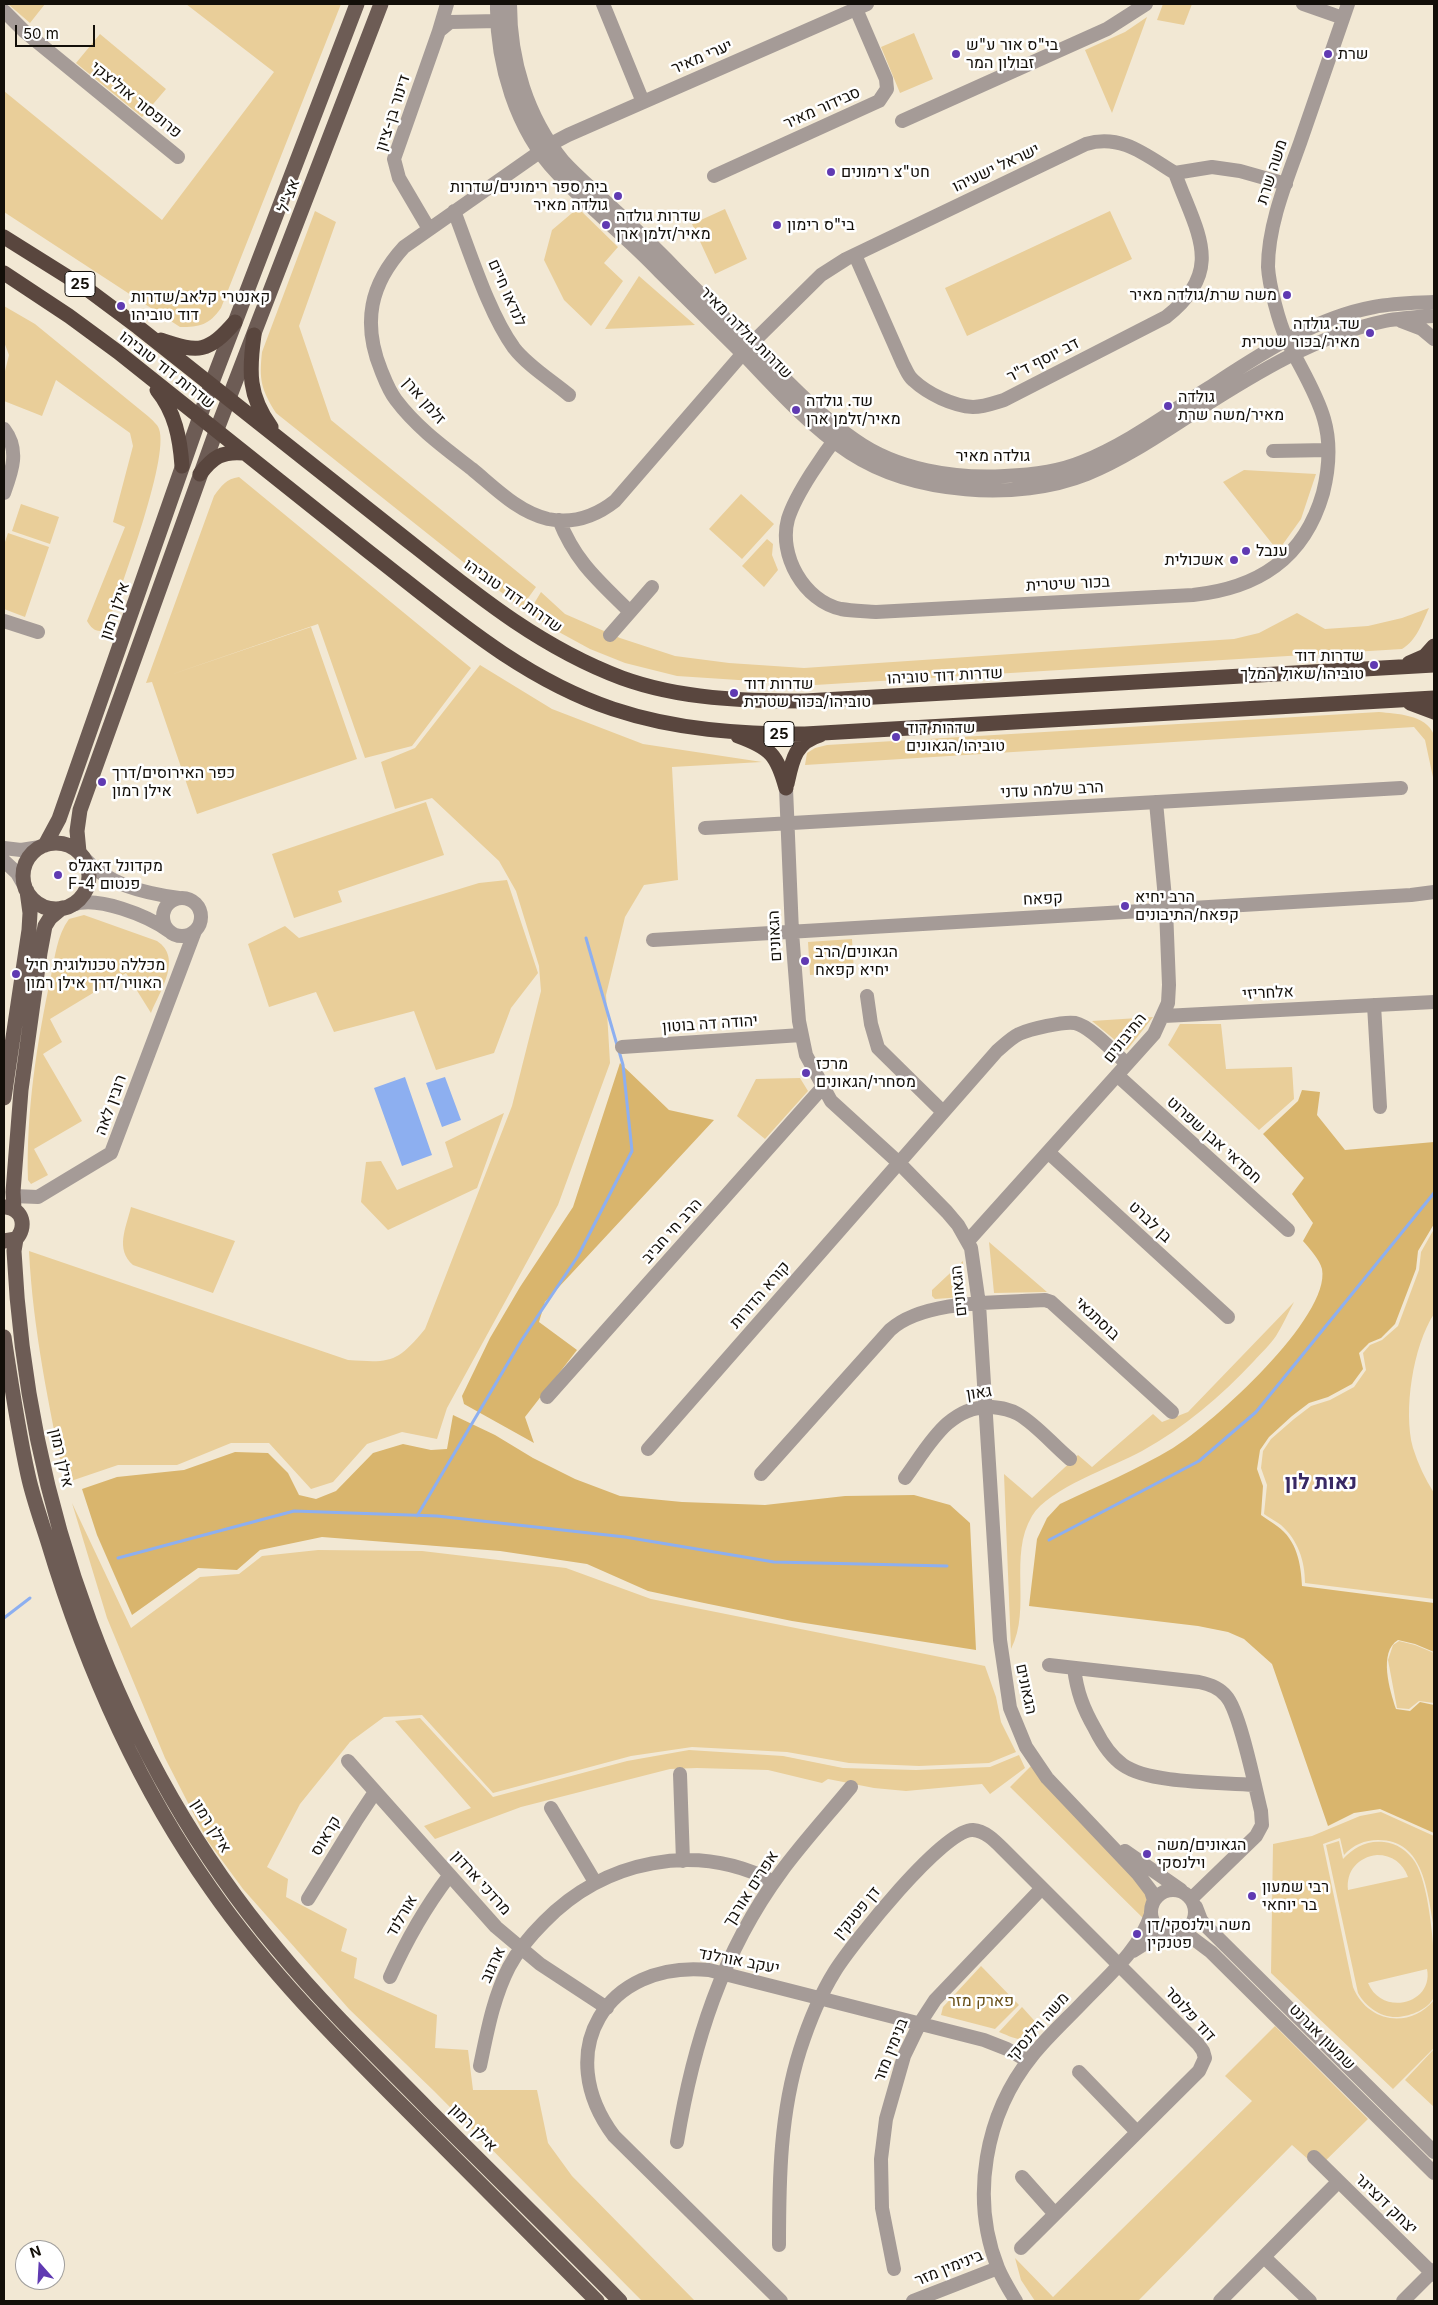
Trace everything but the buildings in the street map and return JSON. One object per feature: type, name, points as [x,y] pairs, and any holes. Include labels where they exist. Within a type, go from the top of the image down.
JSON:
[{"type":"highway","name":"שדרות דוד טוביהו","points":[[4,237],[87,289],[151,337],[481,598],[526,630],[588,665],[623,679],[666,691],[730,699],[805,701],[1434,665]]},
{"type":"highway","name":"שדרות דוד טוביהו","points":[[4,273],[69,316],[144,373],[470,631],[539,676],[575,694],[613,709],[658,722],[727,732],[829,732],[1434,698]]},
{"type":"highway","points":[[151,337],[196,349],[209,346],[219,340],[235,322]]},
{"type":"highway","points":[[254,335],[250,379],[263,417],[280,440]]},
{"type":"highway","points":[[144,373],[169,408],[178,430],[182,466]]},
{"type":"highway","points":[[200,474],[210,461],[221,454],[244,453]]},
{"type":"highway","points":[[1386,668],[1414,662],[1425,656],[1434,646]]},
{"type":"highway","points":[[1399,700],[1434,712]]},
{"type":"highway","points":[[727,732],[757,744],[772,754],[779,762],[786,788]]},
{"type":"highway","points":[[786,788],[792,759],[797,749],[813,737],[829,732]]},
{"type":"main road","name":"אצ\"ל","points":[[211,385],[357,4]]},
{"type":"main road","name":"אצ\"ל","points":[[229,400],[381,4]]},
{"type":"main road","name":"אילן רמון","points":[[43,846],[58,822],[66,802],[211,385]]},
{"type":"main road","name":"אילן רמון","points":[[81,855],[77,831],[80,810],[200,474],[229,400]]},
{"type":"main road","points":[[4,1098],[29,930],[30,913],[24,866],[29,857],[43,846],[61,843],[81,855],[89,872],[88,882],[83,895],[50,918],[45,926],[21,1090],[10,1204]]},
{"type":"main road","points":[[26,889],[42,905],[67,906]]},
{"type":"main road","name":"אילן רמון","points":[[10,1204],[22,1218],[23,1224],[22,1229],[10,1240],[14,1251],[18,1326],[34,1419],[58,1520],[81,1592],[110,1671],[138,1732],[170,1792],[224,1879],[277,1950],[360,2040],[620,2301]]},
{"type":"main road","points":[[4,1337],[28,1476],[74,1624],[105,1701],[143,1778],[184,1848],[236,1924],[308,2008],[597,2301]]},
{"type":"street","name":"דינור בן-ציון","points":[[429,229],[399,178],[394,159],[447,4]]},
{"type":"street","points":[[497,4],[502,57],[509,87],[524,123],[546,148]]},
{"type":"street","name":"גולדה מאיר","points":[[510,4],[512,41],[522,83],[546,148],[565,163],[658,251],[747,349],[817,410],[838,435],[858,442],[876,452],[903,463],[931,471],[962,476],[989,477],[1039,474],[1063,469],[1083,462],[1129,438],[1287,340]]},
{"type":"street","points":[[603,4],[643,102]]},
{"type":"street","points":[[902,121],[1108,29],[1146,4]]},
{"type":"street","points":[[1303,4],[1343,18]]},
{"type":"street","name":"משה שרת","points":[[1295,354],[1287,340],[1269,281],[1268,266],[1272,233],[1286,184],[1348,4]]},
{"type":"street","name":"יערי מאיר","points":[[546,148],[643,102],[861,6]]},
{"type":"street","name":"סבידור מאיר","points":[[714,176],[879,101],[887,89],[886,79],[861,6]]},
{"type":"street","name":"פרופסור אוליצקי","points":[[4,11],[24,31],[178,157]]},
{"type":"street","points":[[439,31],[450,22],[498,21]]},
{"type":"street","name":"ישראל ישעיהו","points":[[747,349],[821,275],[855,255],[1096,141],[1128,145],[1158,160],[1175,173]]},
{"type":"street","name":"זלמן ארן","points":[[546,148],[404,247],[391,261],[373,299],[370,316],[371,338],[385,381],[395,399],[424,431],[506,498],[533,514],[558,520],[578,519],[599,514],[615,501],[747,349]]},
{"type":"street","points":[[1175,173],[1212,166],[1240,170],[1286,184]]},
{"type":"street","name":"דב יוסף ד\"ר","points":[[855,255],[902,364],[911,379],[932,393],[967,406],[991,404],[1004,400],[1166,317],[1180,306],[1190,294],[1202,262],[1203,248],[1175,173]]},
{"type":"street","name":"לנדאו חיים","points":[[454,212],[496,316],[508,338],[515,349],[569,395]]},
{"type":"street","points":[[1287,340],[1344,315],[1376,306],[1434,302]]},
{"type":"street","points":[[838,435],[850,453],[899,475],[928,484],[960,489],[984,490],[1041,486],[1088,474],[1136,449],[1247,378],[1295,354],[1370,325],[1395,319],[1434,316]]},
{"type":"street","points":[[1395,319],[1422,329],[1434,339]]},
{"type":"street","name":"בכור שיטרית","points":[[838,435],[795,502],[788,520],[786,539],[788,554],[801,582],[813,595],[840,609],[876,612],[1193,595],[1229,589],[1245,584],[1271,570],[1286,558],[1309,528],[1316,513],[1327,478],[1328,450],[1324,420],[1319,404],[1295,354]]},
{"type":"street","points":[[4,429],[12,445],[14,459],[4,493]]},
{"type":"street","points":[[1273,451],[1328,450]]},
{"type":"street","points":[[558,520],[566,540],[582,564],[630,612]]},
{"type":"street","points":[[610,635],[652,587]]},
{"type":"street","points":[[4,621],[38,632]]},
{"type":"street","name":"הגאונים","points":[[786,788],[792,932],[801,1034],[806,1055],[822,1088],[842,1112],[899,1163],[947,1212],[968,1241],[974,1263],[979,1304],[1000,1640],[1010,1708],[1026,1747],[1035,1762],[1047,1778],[1092,1827],[1138,1874],[1151,1891],[1152,1907]]},
{"type":"street","name":"הרב שלמה עדני","points":[[705,828],[1401,788]]},
{"type":"street","name":"התיבונים","points":[[968,1241],[1154,1034],[1164,1016],[1168,1003],[1170,984],[1166,909],[1156,802]]},
{"type":"street","points":[[4,848],[21,850],[43,846]]},
{"type":"street","points":[[67,906],[85,902],[101,904],[142,916],[170,932],[182,936],[195,930],[201,920],[199,908],[190,900],[116,882],[99,873],[81,855]]},
{"type":"street","points":[[4,861],[17,873],[26,889]]},
{"type":"street","name":"קפאח","points":[[653,940],[1411,895],[1434,892]]},
{"type":"street","points":[[170,932],[164,923],[164,911],[168,904],[179,898]]},
{"type":"street","name":"רובין לאה","points":[[10,1204],[44,1195],[112,1153],[195,930]]},
{"type":"street","name":"רובין לאה","points":[[170,932],[181,946],[181,964]]},
{"type":"street","points":[[867,996],[870,1024],[878,1048],[944,1112]]},
{"type":"street","name":"אלחריזי","points":[[1164,1016],[1434,1002]]},
{"type":"street","points":[[1374,1005],[1380,1107]]},
{"type":"street","name":"קורא הדורות","points":[[648,1449],[998,1051],[1018,1034],[1034,1029],[1076,1023],[1085,1028],[1127,1064]]},
{"type":"street","name":"יהודה דה בוטון","points":[[622,1047],[801,1034]]},
{"type":"street","name":"חסדאי אבן שפרוט","points":[[1117,1075],[1288,1230]]},
{"type":"street","name":"הרב חי חביב","points":[[547,1397],[822,1088]]},
{"type":"street","name":"בן לברט","points":[[1048,1152],[1228,1317]]},
{"type":"street","name":"בוסתנאי","points":[[979,1304],[1045,1300],[1051,1302],[1172,1412]]},
{"type":"street","points":[[761,1474],[899,1322],[923,1311],[979,1304]]},
{"type":"street","name":"גאון","points":[[905,1478],[945,1424],[964,1412],[985,1407],[1005,1408],[1020,1415],[1070,1459]]},
{"type":"street","points":[[1049,1665],[1199,1682],[1218,1688],[1229,1699],[1234,1710],[1262,1814],[1260,1830],[1189,1899]]},
{"type":"street","points":[[1074,1668],[1076,1689],[1083,1708],[1102,1743],[1123,1764],[1134,1771],[1152,1776],[1254,1785]]},
{"type":"street","name":"מרדכי ארדון","points":[[348,1761],[496,1928],[565,1982],[606,2008]]},
{"type":"street","points":[[680,1774],[683,1861]]},
{"type":"street","name":"אפרים אורבך","points":[[676,2142],[697,2052],[722,1972],[774,1882],[798,1850],[851,1787]]},
{"type":"street","name":"קראוס","points":[[308,1899],[356,1819],[375,1792]]},
{"type":"street","points":[[551,1808],[595,1882]]},
{"type":"street","name":"הגאונים","points":[[1092,1827],[1189,1899]]},
{"type":"street","name":"דן פטנקין","points":[[779,2245],[781,2161],[791,2085],[800,2051],[821,1997],[846,1954],[911,1877],[939,1848],[956,1835],[972,1830],[983,1832],[997,1843],[1042,1888],[1121,1961]]},
{"type":"street","name":"ארגוב","points":[[480,2066],[500,1989],[520,1948],[556,1910],[595,1882],[629,1868],[683,1861],[701,1861],[725,1865],[762,1876],[774,1882]]},
{"type":"street","name":"אורלנד","points":[[390,1977],[408,1938],[424,1911],[450,1876]]},
{"type":"street","name":"בנימין מזר","points":[[894,2269],[882,2208],[881,2159],[886,2119],[904,2056],[920,2023],[935,2000],[1042,1888]]},
{"type":"street","points":[[1166,1890],[1189,1899],[1194,1920],[1191,1926],[1174,1933],[1156,1926],[1152,1907],[1166,1890]]},
{"type":"street","name":"שמעון אגרנט","points":[[1189,1899],[1206,1926],[1434,2152]]},
{"type":"street","name":"משה וילנסקי","points":[[1016,2301],[998,2268],[985,2206],[986,2159],[990,2140],[1003,2104],[1028,2061],[1121,1961],[1144,1930],[1152,1907]]},
{"type":"street","name":"שמעון אגרנט","points":[[1174,1933],[1191,1937],[1211,1952],[1434,2173]]},
{"type":"street","name":"משה וילנסקי","points":[[1121,1961],[1152,1940],[1174,1933]]},
{"type":"street","name":"דוד פלוסר","points":[[1021,2248],[1199,2071],[1205,2058],[1204,2051],[1198,2044],[1121,1961]]},
{"type":"street","name":"יעקב אורלנד","points":[[781,2301],[614,2136],[598,2111],[589,2087],[587,2061],[589,2046],[594,2031],[606,2008],[625,1989],[641,1979],[672,1970],[691,1968],[722,1972],[984,2040],[1007,2049],[1028,2061]]},
{"type":"street","points":[[1079,2072],[1137,2132]]},
{"type":"street","name":"יצחק דנציגר","points":[[1314,2157],[1433,2273]]},
{"type":"street","points":[[1022,2177],[1055,2214]]},
{"type":"street","name":"יצחק דנציגר","points":[[1220,2301],[1338,2182]]},
{"type":"street","points":[[1264,2256],[1310,2301]]},
{"type":"street","name":"בינימין מזר","points":[[913,2301],[998,2268]]},
{"type":"street","points":[[1403,2301],[1433,2273]]},
{"type":"green space","points":[[8,4],[45,4],[30,23]]},
{"type":"green space","points":[[186,4],[341,4],[221,308],[204,324],[180,327],[4,212],[4,91],[162,220],[274,72]]},
{"type":"green space","points":[[1163,4],[1192,4],[1184,25],[1157,20]]},
{"type":"green space","points":[[1147,17],[1112,113],[1085,50],[1125,32]]},
{"type":"green space","points":[[914,33],[933,79],[900,93],[881,47]]},
{"type":"green space","points":[[100,34],[166,89],[142,117],[76,63]]},
{"type":"green space","points":[[578,208],[618,247],[604,263],[623,281],[591,326],[564,300],[544,260],[552,230]]},
{"type":"green space","points":[[725,209],[747,259],[715,274],[692,224]]},
{"type":"green space","points":[[315,211],[336,222],[299,326],[331,420],[536,587],[521,608],[276,413],[267,397],[261,377],[262,352]]},
{"type":"green space","points":[[1110,211],[1132,259],[967,336],[945,288]]},
{"type":"green space","points":[[639,276],[695,325],[605,329]]},
{"type":"green space","points":[[4,306],[35,324],[149,417],[159,429],[160,445],[157,468],[150,496],[106,630],[95,630],[87,621],[125,527],[113,522],[133,446],[130,433],[56,380],[42,416],[4,401],[4,375],[9,355],[4,342]]},
{"type":"green space","points":[[1244,470],[1316,474],[1301,519],[1278,551],[1223,482]]},
{"type":"green space","points":[[239,477],[471,668],[412,746],[365,758],[318,624],[167,676],[311,627],[357,759],[197,814],[152,682],[146,683],[214,496],[225,483]]},
{"type":"green space","points":[[741,494],[774,524],[742,559],[709,529]]},
{"type":"green space","points":[[21,504],[59,517],[50,544],[12,531]]},
{"type":"green space","points":[[8,533],[49,547],[25,617],[4,609],[4,545]]},
{"type":"green space","points":[[767,539],[773,544],[772,555],[778,570],[764,587],[742,566]]},
{"type":"green space","points":[[541,592],[565,614],[620,638],[675,656],[729,663],[804,668],[1234,639],[1259,633],[1297,613],[1325,629],[1368,626],[1402,618],[1429,608],[1412,641],[1402,649],[815,685],[677,676],[625,663],[590,649],[546,625],[529,612]]},
{"type":"green space","points":[[480,665],[552,709],[643,744],[762,762],[672,767],[678,880],[644,885],[625,917],[606,995],[610,1063],[558,1205],[447,1408],[437,1439],[402,1432],[367,1444],[333,1482],[311,1489],[269,1443],[231,1443],[177,1465],[118,1465],[65,1483],[38,1339],[29,1251],[348,1360],[374,1361],[400,1355],[425,1329],[512,1106],[541,991],[539,966],[516,891],[499,861],[432,798],[395,809],[381,762],[415,748]]},
{"type":"green space","points":[[1379,712],[1410,716],[1418,719],[1430,728],[1436,745],[1434,782],[1425,740],[1414,727],[805,765],[807,753],[815,748],[827,745]]},
{"type":"green space","points":[[426,802],[444,855],[338,891],[342,902],[294,918],[272,854]]},
{"type":"green space","points":[[507,880],[538,973],[511,1008],[494,1053],[436,1070],[414,1011],[334,1032],[316,992],[269,1007],[248,944],[285,926],[299,938],[479,883]]},
{"type":"green space","points":[[84,915],[157,941],[165,948],[169,965],[164,985],[151,1013],[126,973],[50,1019],[62,1042],[43,1054],[82,1121],[34,1149],[48,1175],[31,1184],[28,1180],[28,1154],[31,1103],[37,1052],[55,954],[59,939],[69,919]]},
{"type":"green space","points":[[852,939],[854,972],[810,975],[808,942]]},
{"type":"green space","points":[[1153,1017],[1127,1050],[1092,1021]]},
{"type":"green space","points":[[1180,1024],[1221,1024],[1226,1069],[1292,1067],[1294,1099],[1259,1130],[1168,1045]]},
{"type":"green space","points":[[800,1078],[808,1091],[765,1139],[737,1116],[756,1079]]},
{"type":"green space","points":[[504,1113],[477,1188],[388,1230],[361,1202],[366,1162],[381,1161],[397,1190],[453,1167],[445,1142]]},
{"type":"green space","points":[[131,1207],[235,1241],[213,1293],[133,1265],[124,1252],[123,1245]]},
{"type":"green space","points":[[1434,1229],[1434,1314],[1420,1343],[1415,1361],[1409,1416],[1413,1448],[1422,1471],[1434,1493],[1434,1599],[1305,1583],[1302,1559],[1292,1537],[1281,1525],[1264,1514],[1267,1485],[1261,1468],[1263,1451],[1271,1439],[1311,1406],[1330,1400],[1354,1387],[1366,1370],[1363,1353],[1370,1345],[1382,1340],[1398,1326],[1419,1270],[1421,1252]]},
{"type":"green space","points":[[989,1242],[1047,1292],[994,1293]]},
{"type":"green space","points":[[963,1261],[963,1297],[935,1299],[932,1296],[932,1290]]},
{"type":"green space","points":[[1294,1302],[1279,1332],[1271,1343],[1215,1399],[1158,1442],[1067,1487],[1040,1506],[1032,1516],[1025,1532],[1020,1565],[1020,1617],[1011,1649],[1004,1474],[1032,1498],[1078,1455],[1092,1467],[1153,1414],[1162,1422],[1188,1412]]},
{"type":"green space","points":[[72,1503],[131,1628],[200,1577],[239,1574],[262,1556],[318,1550],[422,1551],[566,1568],[651,1599],[985,1666],[996,1697],[1001,1722],[1016,1752],[989,1763],[919,1766],[849,1763],[787,1752],[692,1747],[631,1756],[493,1793],[422,1715],[384,1717],[350,1742],[300,1804],[267,1867],[288,1879],[286,1897],[347,1929],[341,1951],[357,1958],[354,1978],[437,2015],[435,2048],[468,2050],[473,2090],[537,2090],[548,2143],[572,2176],[695,2301],[642,2301],[434,2091],[349,2009],[243,1889],[207,1840],[165,1758],[107,1618]]},
{"type":"green space","points":[[1399,1641],[1434,1653],[1434,1703],[1419,1701],[1409,1709],[1397,1708],[1388,1660],[1393,1645]]},
{"type":"green space","points":[[420,1718],[493,1797],[627,1761],[689,1750],[783,1756],[843,1768],[916,1770],[990,1767],[1019,1755],[1025,1768],[990,1794],[982,1784],[906,1791],[874,1788],[828,1779],[822,1783],[768,1770],[670,1769],[521,1807],[435,1839],[424,1826],[471,1808],[395,1721]]},
{"type":"green space","points":[[1031,1766],[1138,1874],[1151,1906],[1148,1923],[1010,1787]]},
{"type":"green space","points":[[1381,1812],[1434,1836],[1434,1927],[1426,1885],[1421,1871],[1415,1859],[1406,1849],[1394,1842],[1373,1840],[1355,1846],[1344,1855],[1340,1838],[1323,1844],[1353,1987],[1359,1999],[1368,2008],[1389,2018],[1413,2016],[1434,2000],[1434,2048],[1393,2089],[1271,1973],[1273,1844],[1312,1836],[1360,1816]]},
{"type":"green space","points":[[1339,1841],[1343,1859],[1356,1848],[1366,1843],[1388,1843],[1401,1848],[1415,1862],[1420,1871],[1427,1897],[1434,1955],[1435,1994],[1432,2001],[1424,2008],[1403,2016],[1386,2016],[1375,2011],[1365,2003],[1358,1993],[1326,1845]],"holes":[[[1377,1855],[1392,1858],[1400,1864],[1408,1877],[1348,1890],[1349,1877],[1355,1866],[1364,1859]],[[1427,1969],[1427,1981],[1423,1991],[1415,1998],[1405,2002],[1395,2003],[1384,2000],[1375,1994],[1368,1983]]]},
{"type":"green space","name":"פארק מזר","points":[[981,1966],[1019,2005],[995,2029],[941,2015],[943,2007]]},
{"type":"green space","points":[[1022,2007],[1041,2028],[1026,2039],[1017,2039],[999,2032]]},
{"type":"green space","points":[[1275,2026],[1368,2119],[1318,2168],[1292,2145],[1138,2301],[1035,2301],[1021,2280],[1015,2258],[1053,2297],[1252,2101],[1225,2076]]},
{"type":"green space","points":[[1434,2049],[1434,2107],[1405,2080]]},
{"type":"shaded area","points":[[620,1063],[669,1110],[714,1120],[545,1302],[539,1322],[577,1350],[525,1417],[534,1443],[464,1404],[462,1396],[490,1338],[520,1287],[573,1207]]},
{"type":"shaded area","points":[[1302,1090],[1320,1092],[1317,1115],[1345,1150],[1434,1142],[1434,1224],[1418,1251],[1416,1269],[1395,1324],[1381,1338],[1369,1343],[1359,1353],[1363,1369],[1352,1384],[1328,1397],[1309,1403],[1269,1437],[1260,1450],[1257,1469],[1263,1486],[1261,1515],[1289,1538],[1297,1553],[1302,1586],[1434,1603],[1434,1652],[1415,1644],[1398,1640],[1388,1653],[1387,1672],[1396,1709],[1410,1711],[1420,1702],[1434,1705],[1434,1833],[1380,1809],[1354,1813],[1328,1826],[1272,1664],[1244,1639],[1228,1632],[1198,1626],[1029,1606],[1037,1539],[1047,1518],[1060,1504],[1146,1463],[1173,1448],[1191,1435],[1214,1417],[1266,1368],[1308,1314],[1320,1289],[1322,1269],[1317,1258],[1303,1241],[1313,1223],[1292,1194],[1304,1178],[1263,1134],[1298,1101]]},
{"type":"shaded area","points":[[453,1415],[495,1435],[533,1458],[575,1479],[620,1496],[682,1502],[765,1505],[845,1496],[914,1495],[950,1505],[970,1523],[976,1650],[792,1621],[648,1591],[587,1564],[500,1551],[322,1537],[260,1550],[237,1570],[198,1568],[132,1615],[97,1535],[82,1489],[117,1477],[184,1470],[235,1452],[268,1453],[288,1473],[299,1495],[316,1499],[336,1491],[373,1453],[403,1444],[431,1450],[447,1449]]},
{"type":"water","points":[[405,1077],[432,1155],[402,1166],[374,1088]]},
{"type":"water","points":[[445,1077],[461,1120],[442,1127],[426,1083]]},
{"type":"waterway","points":[[586,938],[617,1045]]},
{"type":"waterway","points":[[417,1516],[521,1341],[578,1256],[632,1151],[623,1065],[619,1051]]},
{"type":"waterway","points":[[1049,1540],[1199,1461],[1256,1412],[1434,1193]]},
{"type":"waterway","points":[[118,1558],[294,1511],[437,1516],[625,1537],[774,1562],[947,1566]]},
{"type":"waterway","points":[[4,1618],[30,1598]]},
{"type":"place","name":"בי\"ס אור ע\"ש זבולון המר","points":[[956,54]]},
{"type":"place","name":"שרת","points":[[1328,54]]},
{"type":"place","name":"חט\"צ רימונים","points":[[831,172]]},
{"type":"place","name":"בית ספר רימונים/שדרות גולדה מאיר","points":[[618,196]]},
{"type":"place","name":"שדרות גולדה מאיר/זלמן ארן","points":[[606,225]]},
{"type":"place","name":"בי\"ס רימון","points":[[777,225]]},
{"type":"place","name":"משה שרת/גולדה מאיר","points":[[1287,295]]},
{"type":"place","name":"קאנטרי קלאב/שדרות דוד טוביהו","points":[[121,306]]},
{"type":"place","name":"שד. גולדה מאיר/בכור שטרית","points":[[1370,333]]},
{"type":"place","name":"גולדה מאיר/משה שרת","points":[[1168,406]]},
{"type":"place","name":"שד. גולדה מאיר/זלמן ארן","points":[[796,410]]},
{"type":"place","name":"ענבל","points":[[1246,551]]},
{"type":"place","name":"אשכולית","points":[[1234,560]]},
{"type":"place","name":"שדרות דוד טוביהו/שאול המלך","points":[[1374,665]]},
{"type":"place","name":"שדרות דוד טוביהו/בכור שטרית","points":[[734,693]]},
{"type":"place","name":"שדרות דוד טוביהו/הגאונים","points":[[896,737]]},
{"type":"place","name":"כפר האירוסים/דרך אילן רמון","points":[[102,782]]},
{"type":"place","name":"מקדונל דאגלס F-4 פנטום","points":[[58,875]]},
{"type":"place","name":"הרב יחיא קפאח/התיבונים","points":[[1125,906]]},
{"type":"place","name":"הגאונים/הרב יחיא קפאח","points":[[805,961]]},
{"type":"place","name":"מכללה טכנולוגית חיל האוויר/דרך אילן רמון","points":[[16,974]]},
{"type":"place","name":"מרכז מסחרי/הגאונים","points":[[806,1073]]},
{"type":"place","name":"הגאונים/משה וילנסקי","points":[[1147,1854]]},
{"type":"place","name":"רבי שמעון בר יוחאי","points":[[1252,1896]]},
{"type":"place","name":"משה וילנסקי/דן פטנקין","points":[[1137,1934]]},
{"type":"district","name":"נאות לון","points":[[1321,1483]]}]
